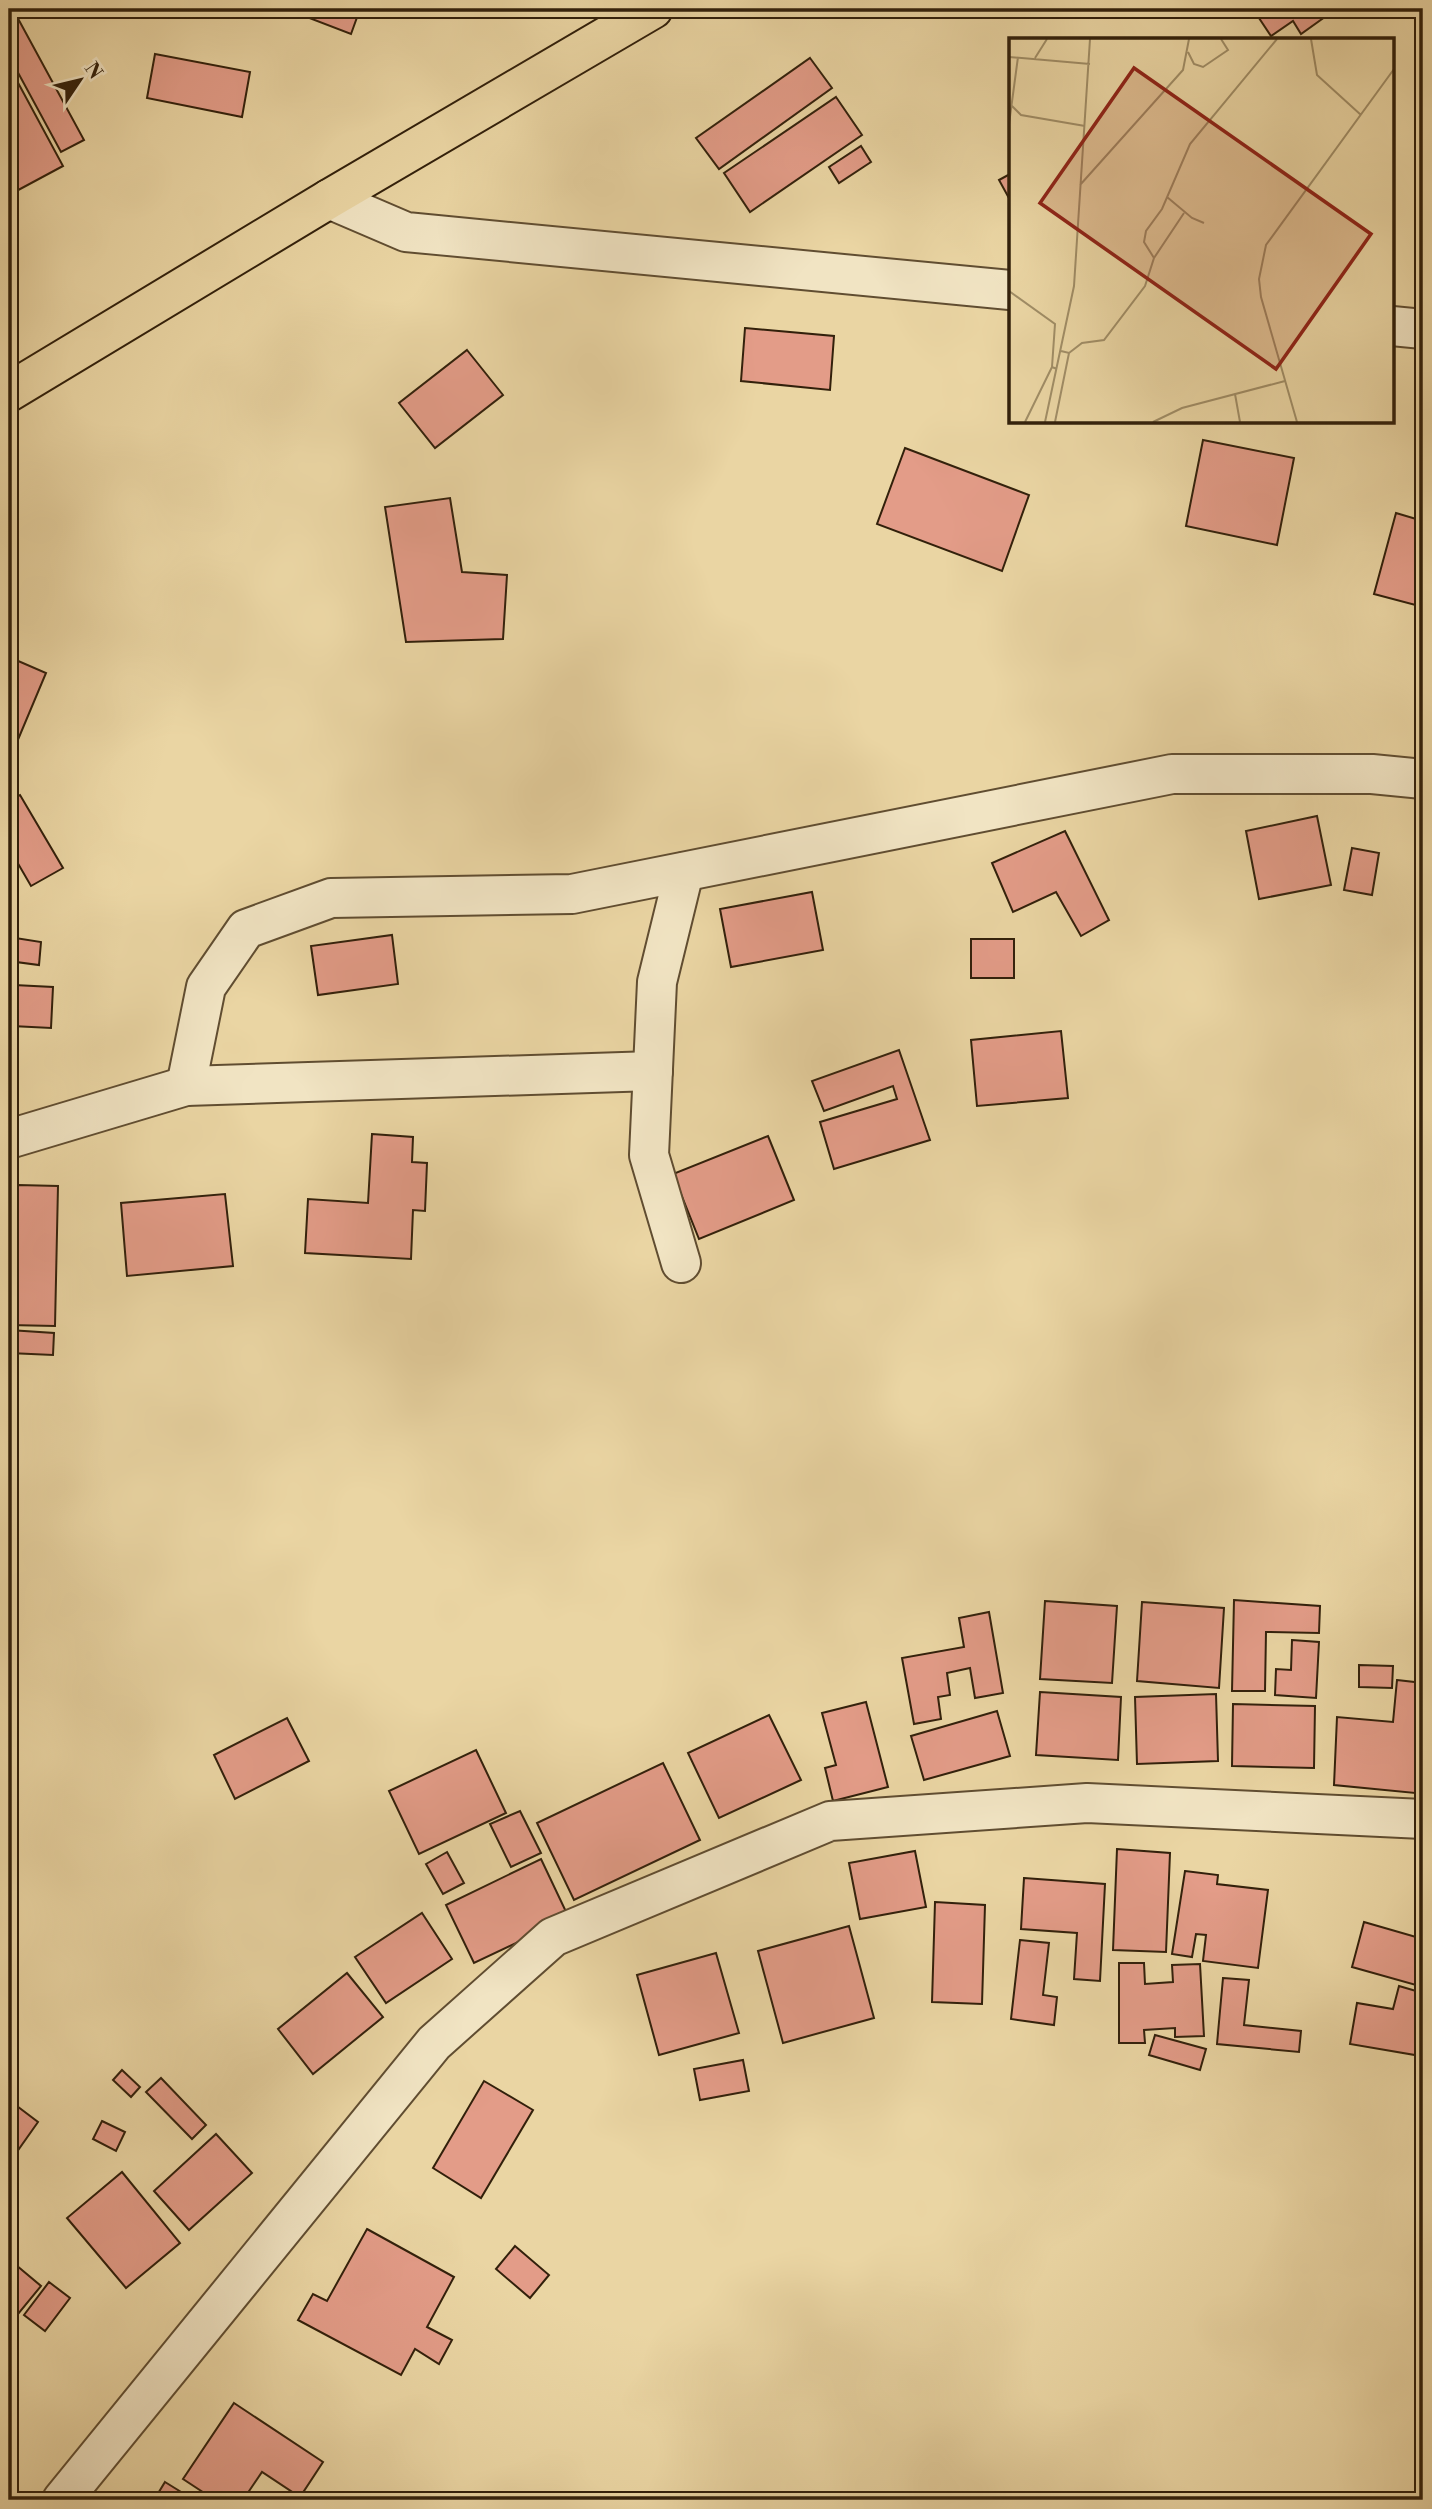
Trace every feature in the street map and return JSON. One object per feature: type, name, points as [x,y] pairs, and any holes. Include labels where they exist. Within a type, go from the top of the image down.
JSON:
[{"type":"highway","points":[[9,392],[329,199],[653,9]]},
{"type":"street","points":[[329,199],[406,232],[1009,290]]},
{"type":"street","points":[[1394,326],[1423,329]]},
{"type":"street","points":[[186,1086],[205,987],[246,929],[331,898],[572,894],[1172,774],[1372,774],[1423,779]]},
{"type":"street","points":[[681,1263],[649,1155],[657,982],[684,873]]},
{"type":"street","points":[[9,1139],[186,1086],[653,1071]]},
{"type":"street","points":[[62,2500],[434,2043],[553,1937],[830,1821],[1087,1803],[1423,1819]]},
{"type":"building","points":[[360,9],[351,34],[291,11]]},
{"type":"building","points":[[1253,9],[1336,9],[1301,34],[1293,21],[1271,36]]},
{"type":"building","points":[[15,13],[84,140],[61,152],[9,56],[9,17]]},
{"type":"building","points":[[155,54],[250,72],[242,117],[147,98]]},
{"type":"building","points":[[810,58],[832,88],[719,169],[696,138]]},
{"type":"building","points":[[9,66],[63,166],[9,195]]},
{"type":"building","points":[[836,97],[862,135],[750,212],[724,173]]},
{"type":"building","points":[[861,146],[871,162],[839,183],[829,167]]},
{"type":"building","points":[[1009,175],[1009,198],[999,180]]},
{"type":"building","points":[[745,328],[834,336],[830,390],[741,381]]},
{"type":"building","points":[[467,350],[503,395],[435,448],[399,403]]},
{"type":"building","points":[[1203,440],[1294,458],[1277,545],[1186,526]]},
{"type":"building","points":[[905,448],[1029,495],[1002,571],[877,524]]},
{"type":"building","points":[[450,498],[462,572],[507,575],[503,639],[406,642],[385,507]]},
{"type":"building","points":[[1396,513],[1423,521],[1423,607],[1374,594]]},
{"type":"building","points":[[9,657],[46,673],[9,761]]},
{"type":"building","points":[[20,795],[63,868],[31,886],[9,848],[9,801]]},
{"type":"building","points":[[1317,816],[1331,885],[1259,899],[1246,831]]},
{"type":"building","points":[[1065,831],[1109,920],[1081,936],[1056,892],[1013,912],[992,863]]},
{"type":"building","points":[[1352,848],[1379,853],[1372,895],[1344,890]]},
{"type":"building","points":[[812,892],[823,950],[731,967],[720,909]]},
{"type":"building","points":[[392,935],[398,984],[318,995],[311,946]]},
{"type":"building","points":[[9,937],[41,942],[39,965],[9,961]]},
{"type":"building","points":[[971,939],[1014,939],[1014,978],[971,978]]},
{"type":"building","points":[[14,985],[53,987],[51,1028],[12,1026]]},
{"type":"building","points":[[1061,1031],[1068,1098],[977,1106],[971,1040]]},
{"type":"building","points":[[899,1050],[930,1140],[834,1169],[820,1122],[897,1099],[893,1086],[824,1111],[812,1081]]},
{"type":"building","points":[[372,1134],[413,1137],[412,1162],[427,1163],[425,1211],[413,1210],[411,1259],[305,1253],[308,1199],[368,1203]]},
{"type":"building","points":[[768,1136],[794,1200],[699,1239],[673,1174]]},
{"type":"building","points":[[18,1185],[58,1186],[55,1326],[9,1325],[9,1294],[16,1294]]},
{"type":"building","points":[[225,1194],[233,1266],[127,1276],[121,1203]]},
{"type":"building","points":[[9,1330],[54,1333],[53,1355],[9,1353]]},
{"type":"building","points":[[1234,1600],[1320,1606],[1319,1633],[1266,1632],[1265,1691],[1232,1691]]},
{"type":"building","points":[[1045,1601],[1117,1606],[1112,1683],[1040,1679]]},
{"type":"building","points":[[1142,1602],[1224,1608],[1219,1688],[1137,1681]]},
{"type":"building","points":[[989,1612],[1003,1693],[975,1698],[970,1668],[947,1673],[950,1695],[938,1697],[941,1719],[914,1724],[902,1658],[964,1647],[959,1618]]},
{"type":"building","points":[[1292,1640],[1319,1642],[1316,1698],[1275,1695],[1276,1669],[1291,1670]]},
{"type":"building","points":[[1359,1665],[1393,1666],[1392,1688],[1359,1687]]},
{"type":"building","points":[[1397,1680],[1423,1683],[1423,1716],[1415,1793],[1334,1785],[1337,1717],[1393,1722]]},
{"type":"building","points":[[1040,1692],[1121,1697],[1118,1760],[1036,1755]]},
{"type":"building","points":[[1216,1694],[1218,1761],[1137,1764],[1135,1697]]},
{"type":"building","points":[[866,1702],[888,1787],[833,1801],[825,1768],[836,1765],[822,1713]]},
{"type":"building","points":[[1233,1704],[1315,1706],[1314,1768],[1232,1766]]},
{"type":"building","points":[[997,1711],[1010,1756],[924,1780],[911,1736]]},
{"type":"building","points":[[769,1715],[801,1780],[719,1818],[688,1753]]},
{"type":"building","points":[[287,1718],[309,1761],[235,1799],[214,1755]]},
{"type":"building","points":[[476,1750],[506,1813],[419,1854],[389,1791]]},
{"type":"building","points":[[663,1763],[700,1840],[574,1900],[537,1823]]},
{"type":"building","points":[[520,1811],[541,1853],[511,1867],[490,1824]]},
{"type":"building","points":[[1117,1849],[1170,1853],[1166,1952],[1113,1950]]},
{"type":"building","points":[[915,1851],[926,1907],[860,1919],[849,1863]]},
{"type":"building","points":[[447,1852],[464,1883],[443,1894],[426,1864]]},
{"type":"building","points":[[541,1859],[569,1918],[474,1963],[446,1905]]},
{"type":"building","points":[[1185,1871],[1218,1875],[1217,1884],[1268,1890],[1258,1968],[1203,1961],[1206,1935],[1196,1934],[1192,1957],[1172,1954]]},
{"type":"building","points":[[1024,1878],[1105,1884],[1100,1981],[1074,1979],[1077,1933],[1021,1929]]},
{"type":"building","points":[[935,1902],[985,1905],[982,2004],[932,2002]]},
{"type":"building","points":[[422,1913],[452,1959],[386,2003],[355,1957]]},
{"type":"building","points":[[1364,1922],[1423,1939],[1423,1987],[1352,1967]]},
{"type":"building","points":[[849,1926],[874,2018],[783,2043],[758,1951]]},
{"type":"building","points":[[1020,1940],[1049,1943],[1043,1995],[1057,1997],[1054,2025],[1011,2019]]},
{"type":"building","points":[[716,1953],[739,2033],[659,2055],[637,1975]]},
{"type":"building","points":[[1119,1963],[1144,1963],[1145,1984],[1173,1982],[1172,1965],[1200,1964],[1204,2036],[1175,2037],[1175,2028],[1144,2030],[1145,2043],[1119,2043]]},
{"type":"building","points":[[347,1973],[383,2017],[313,2074],[278,2029]]},
{"type":"building","points":[[1223,1978],[1249,1980],[1244,2025],[1301,2031],[1299,2052],[1217,2044]]},
{"type":"building","points":[[1399,1986],[1423,1993],[1423,2019],[1415,2055],[1350,2044],[1357,2003],[1393,2009]]},
{"type":"building","points":[[1155,2035],[1206,2049],[1200,2070],[1149,2055]]},
{"type":"building","points":[[743,2060],[749,2091],[700,2100],[694,2069]]},
{"type":"building","points":[[122,2070],[140,2087],[131,2097],[113,2080]]},
{"type":"building","points":[[161,2078],[206,2125],[192,2139],[146,2092]]},
{"type":"building","points":[[484,2081],[533,2110],[481,2198],[433,2168]]},
{"type":"building","points":[[9,2100],[38,2122],[9,2163]]},
{"type":"building","points":[[102,2121],[125,2132],[116,2151],[93,2139]]},
{"type":"building","points":[[216,2134],[252,2173],[189,2230],[154,2191]]},
{"type":"building","points":[[122,2172],[180,2243],[126,2288],[67,2218]]},
{"type":"building","points":[[367,2229],[454,2277],[427,2327],[452,2340],[439,2364],[415,2349],[401,2375],[298,2320],[313,2294],[327,2301]]},
{"type":"building","points":[[515,2246],[549,2275],[530,2298],[496,2269]]},
{"type":"building","points":[[16,2265],[41,2286],[9,2325],[9,2274]]},
{"type":"building","points":[[49,2282],[70,2298],[45,2331],[24,2315]]},
{"type":"building","points":[[234,2403],[323,2462],[300,2497],[262,2472],[243,2500],[215,2500],[183,2479]]},
{"type":"building","points":[[165,2482],[194,2500],[154,2500]]}]
